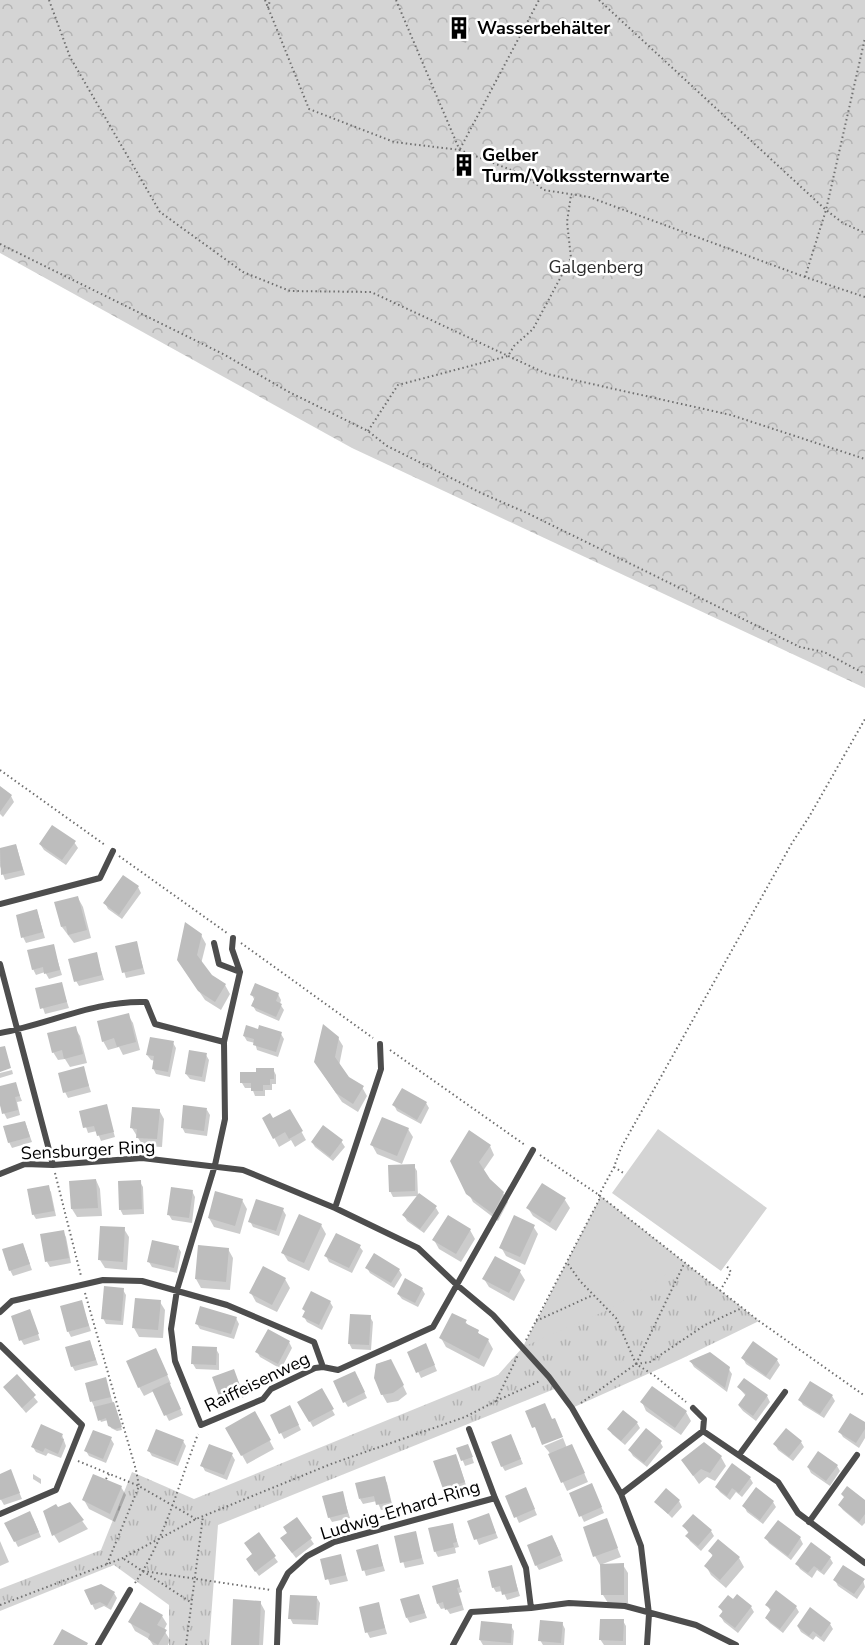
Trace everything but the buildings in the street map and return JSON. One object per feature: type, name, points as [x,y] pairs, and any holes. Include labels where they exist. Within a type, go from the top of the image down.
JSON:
[{"type":"street","points":[[0,904],[100,878],[113,851]]},
{"type":"street","points":[[215,1166],[225,1119],[224,1042],[240,972],[232,949],[233,938]]},
{"type":"street","points":[[214,943],[219,964],[240,972]]},
{"type":"street","points":[[0,964],[53,1165]]},
{"type":"street","points":[[0,1033],[90,1008],[125,1001],[146,1002],[155,1024],[224,1042]]},
{"type":"street","points":[[335,1208],[381,1069],[380,1044]]},
{"type":"street","points":[[457,1286],[532,1150]]},
{"type":"street","name":"Sensburger Ring","points":[[0,1174],[25,1164],[53,1165],[142,1158],[243,1170],[335,1208],[418,1248],[457,1286],[493,1315],[549,1377],[573,1408],[621,1494],[641,1546],[648,1612],[647,1645]]},
{"type":"street","name":"Raiffeisenweg","points":[[215,1166],[177,1290],[171,1329],[175,1361],[201,1425],[264,1399],[271,1389],[315,1368],[338,1370],[433,1327],[457,1286]]},
{"type":"street","name":"Raiffeisenweg","points":[[0,1311],[12,1301],[102,1280],[142,1281],[227,1305],[314,1342],[323,1367]]},
{"type":"street","points":[[0,1345],[82,1425],[56,1490],[0,1514]]},
{"type":"street","points":[[739,1455],[785,1392]]},
{"type":"street","points":[[621,1494],[703,1431],[704,1419],[693,1408]]},
{"type":"street","name":"Ludwig-Erhard-Ring","points":[[469,1429],[495,1498],[526,1568],[531,1608]]},
{"type":"street","points":[[703,1431],[778,1482],[798,1513],[865,1563]]},
{"type":"street","points":[[809,1522],[857,1455]]},
{"type":"street","name":"Ludwig-Erhard-Ring","points":[[279,1590],[288,1573],[307,1556],[334,1542],[495,1498]]},
{"type":"street","points":[[98,1645],[130,1590]]},
{"type":"street","points":[[277,1645],[279,1590]]},
{"type":"street","points":[[453,1645],[471,1612],[568,1603],[625,1606],[696,1625],[736,1645]]},
{"type":"path","points":[[49,0],[70,57],[160,212],[243,272],[290,291],[371,292],[547,374],[731,415],[865,459]]},
{"type":"path","points":[[265,0],[309,109],[394,142],[460,150],[524,175],[544,190],[589,197],[865,297]]},
{"type":"path","points":[[268,11],[270,0]]},
{"type":"path","points":[[396,0],[463,158]]},
{"type":"path","points":[[460,150],[539,0]]},
{"type":"path","points":[[599,0],[825,210],[843,223],[865,233]]},
{"type":"path","points":[[805,277],[825,210],[865,38]]},
{"type":"path","points":[[368,431],[398,385],[508,356],[514,346],[533,329],[571,258],[567,222],[571,195]]},
{"type":"path","points":[[0,244],[225,355],[287,391],[368,431],[387,446],[481,493],[527,513],[800,647],[824,652],[865,674]]},
{"type":"path","points":[[496,1401],[599,1200],[599,1195],[621,1148],[792,843],[865,719]]},
{"type":"path","points":[[0,770],[380,1044],[599,1195],[742,1308],[865,1396]]},
{"type":"path","points":[[53,1165],[83,1286],[136,1470],[138,1486],[107,1564]]},
{"type":"path","points":[[614,1167],[625,1174]]},
{"type":"path","points":[[567,1262],[580,1281],[616,1318],[636,1364],[655,1376],[693,1408]]},
{"type":"path","points":[[636,1364],[685,1263]]},
{"type":"path","points":[[720,1291],[731,1272],[726,1265]]},
{"type":"path","points":[[536,1321],[594,1295]]},
{"type":"path","points":[[573,1408],[636,1364],[650,1362],[705,1325],[742,1308]]},
{"type":"path","points":[[0,1605],[123,1558],[196,1519],[331,1464],[465,1417],[549,1377]]},
{"type":"path","points":[[130,1590],[143,1571],[158,1538],[201,1425]]},
{"type":"path","points":[[70,1458],[138,1486],[196,1519]]},
{"type":"path","points":[[106,1479],[109,1473]]},
{"type":"path","points":[[186,1645],[203,1516]]},
{"type":"path","points":[[123,1558],[192,1603]]},
{"type":"path","points":[[143,1571],[279,1590]]},
{"type":"green space","name":"Galgenberg","points":[[0,0],[865,0],[865,688],[352,448],[0,253]]},
{"type":"green space","points":[[658,1129],[767,1208],[721,1271],[612,1193]]},
{"type":"green space","points":[[599,1195],[759,1321],[572,1408],[557,1388],[218,1525],[209,1645],[169,1645],[169,1605],[114,1565],[0,1611],[0,1589],[101,1550],[132,1472],[194,1499],[498,1375],[523,1347],[599,1200]]},
{"type":"green space","points":[[599,1195],[685,1263],[612,1308],[523,1347],[599,1200]]},
{"type":"place","name":"Wasserbehälter","points":[[459,28]]},
{"type":"place","name":"Gelber Turm/Volkssternwarte","points":[[464,165]]}]
